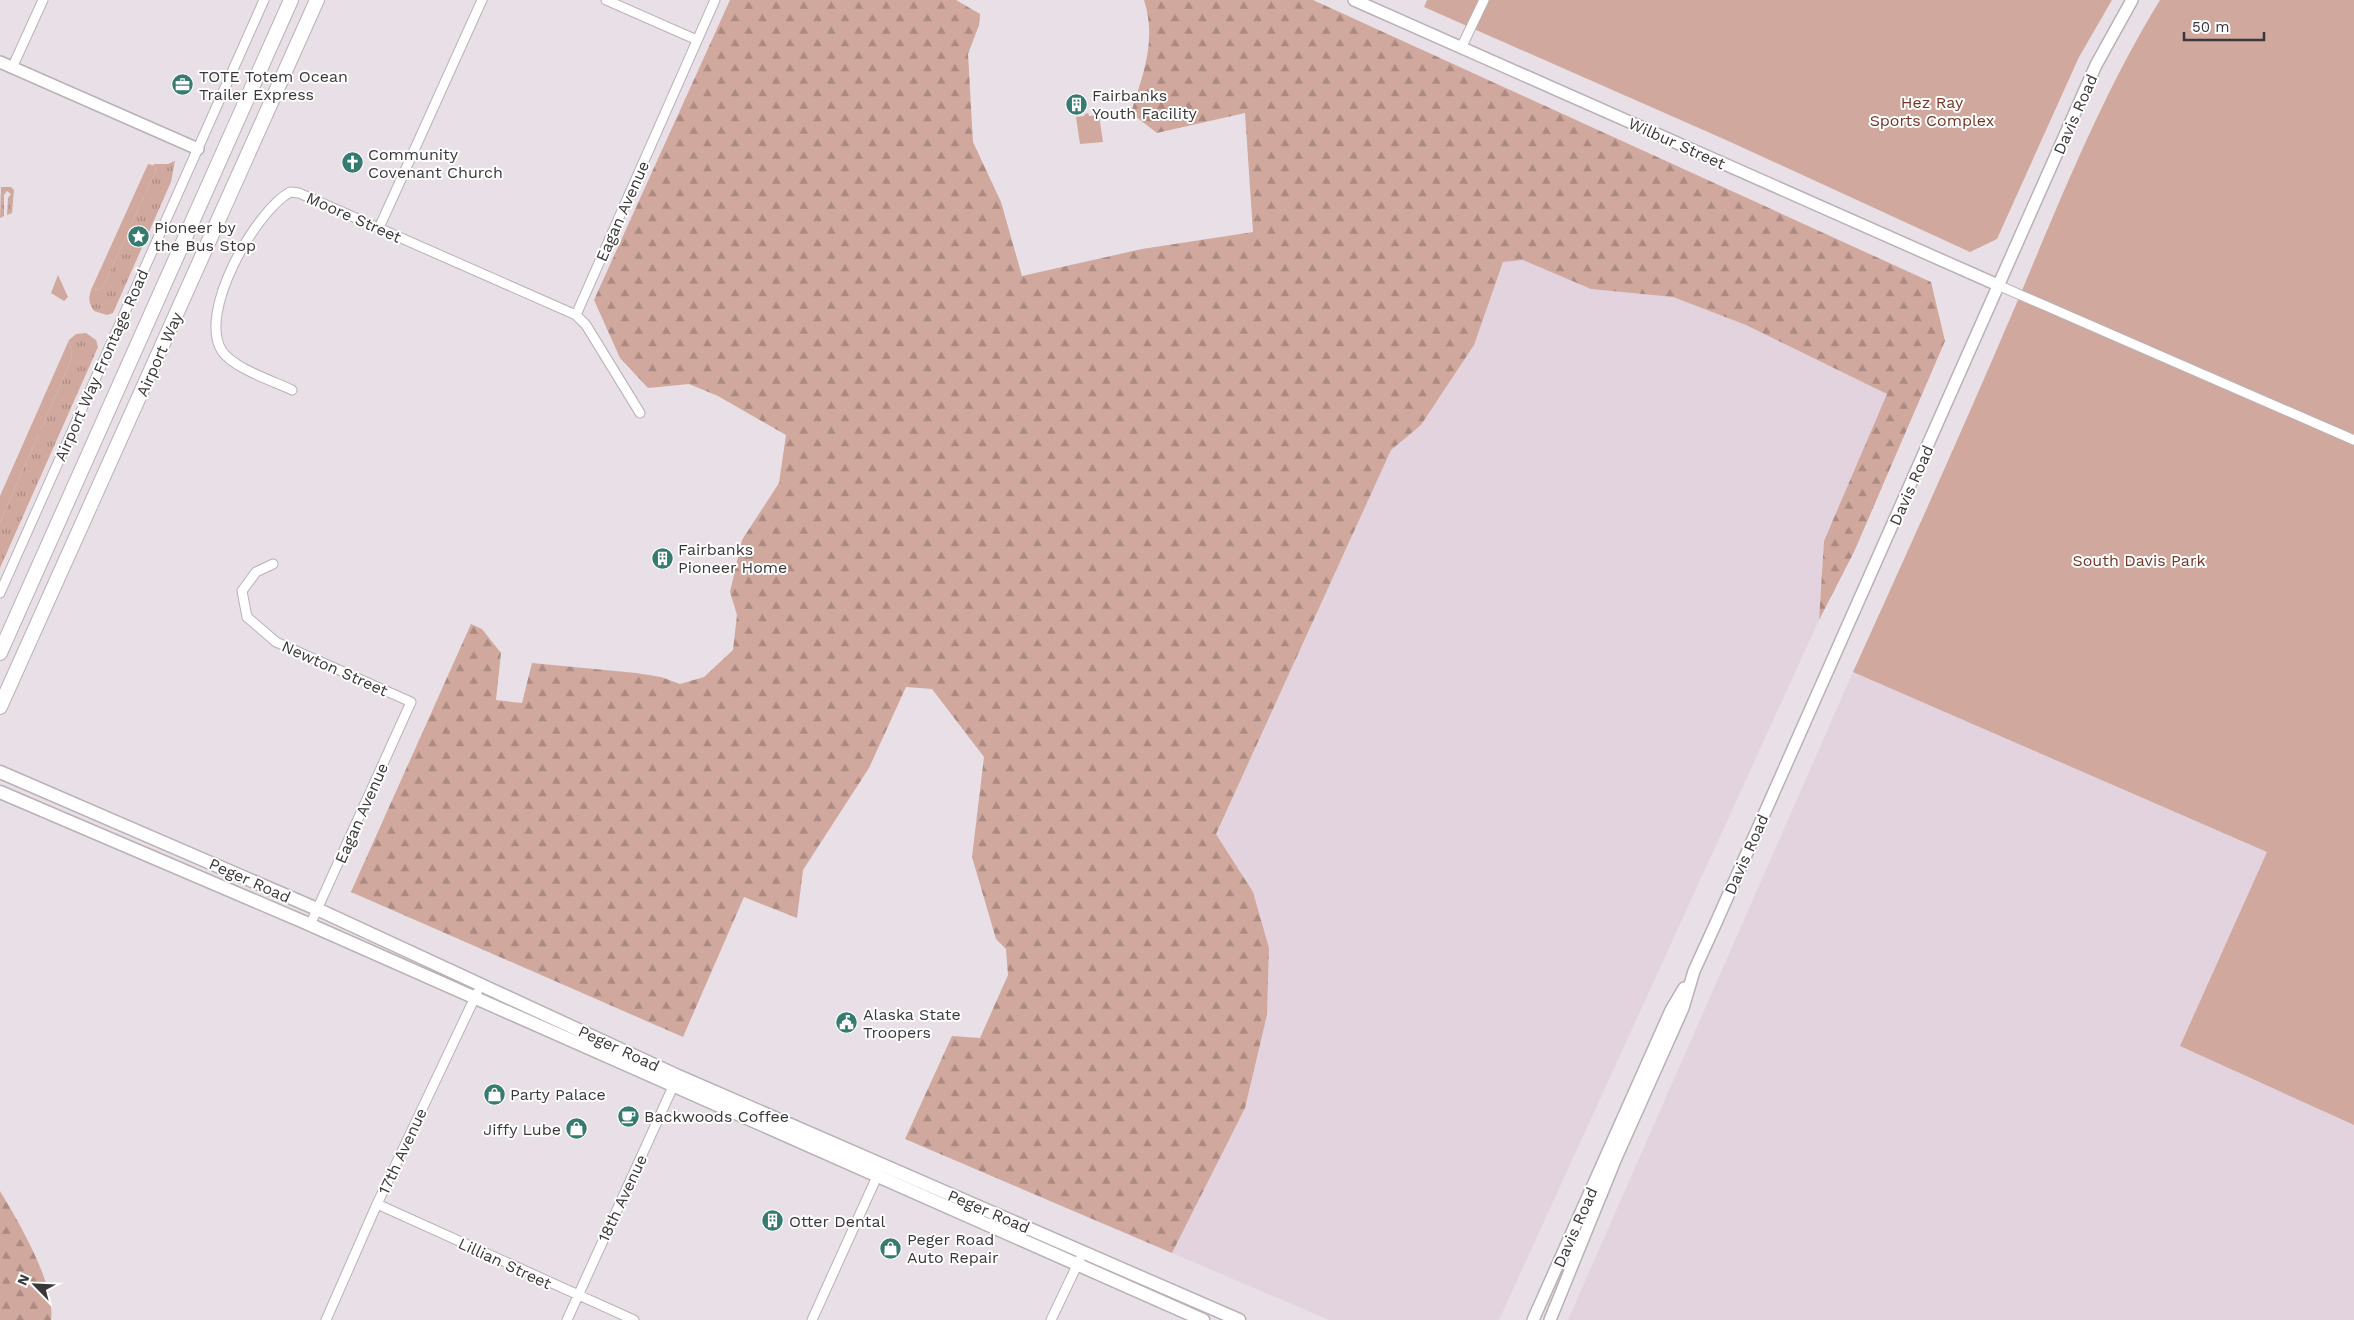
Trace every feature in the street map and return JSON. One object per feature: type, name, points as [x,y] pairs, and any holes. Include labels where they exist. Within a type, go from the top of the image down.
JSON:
[{"type":"main road","name":"Airport Way","points":[[0,653],[291,0]]},
{"type":"main road","name":"Airport Way","points":[[0,707],[317,0]]},
{"type":"main road","name":"Peger Road","points":[[0,772],[481,983],[676,1081]]},
{"type":"main road","name":"Peger Road","points":[[0,792],[310,925],[474,998],[676,1081],[880,1170],[1083,1252],[1239,1320]]},
{"type":"main road","name":"Peger Road","points":[[880,1170],[1077,1264],[1203,1320]]},
{"type":"street","points":[[12,68],[43,0]]},
{"type":"street","name":"Airport Way Frontage Road","points":[[0,594],[264,0]]},
{"type":"street","points":[[379,228],[482,0]]},
{"type":"street","points":[[606,0],[697,40]]},
{"type":"street","name":"Eagan Avenue","points":[[576,315],[715,0]]},
{"type":"street","name":"Wilbur Street","points":[[1354,0],[2000,286]]},
{"type":"street","points":[[1462,48],[1484,0]]},
{"type":"street","name":"Davis Road","points":[[1533,1320],[1671,1010],[1694,971],[2000,286],[2096,65],[2132,0]]},
{"type":"street","points":[[0,62],[198,149]]},
{"type":"street","name":"Moore Street","points":[[292,390],[233,362],[222,351],[216,335],[216,311],[222,291],[248,239],[271,208],[290,192],[299,193],[576,315]]},
{"type":"street","points":[[2000,286],[2354,440]]},
{"type":"street","points":[[576,315],[586,325],[640,413]]},
{"type":"street","name":"Newton Street","points":[[273,564],[256,572],[242,591],[247,618],[276,642],[411,702]]},
{"type":"street","name":"Eagan Avenue","points":[[310,925],[411,702]]},
{"type":"street","name":"Davis Road","points":[[1550,1320],[1616,1158],[1683,1008],[1694,971]]},
{"type":"street","name":"17th Avenue","points":[[326,1320],[377,1204],[481,983]]},
{"type":"street","name":"18th Avenue","points":[[567,1320],[676,1081]]},
{"type":"street","points":[[812,1320],[880,1170]]},
{"type":"street","name":"Lillian Street","points":[[377,1204],[634,1320]]},
{"type":"street","points":[[1051,1320],[1083,1252]]},
{"type":"shaded area","points":[[1523,260],[1591,289],[1673,297],[1746,325],[1887,394],[1824,541],[1819,620],[1499,1320],[1329,1320],[1172,1253],[1245,1108],[1267,1015],[1269,948],[1253,892],[1216,834],[1391,449],[1421,425],[1474,345],[1503,262]]},
{"type":"shaded area","points":[[1853,672],[2267,852],[2181,1046],[2354,1125],[2354,1320],[1568,1320]]},
{"type":"green space","points":[[730,0],[956,0],[980,14],[979,25],[968,54],[973,142],[1001,202],[1022,276],[1142,249],[1253,232],[1245,113],[1157,133],[1131,113],[1144,71],[1149,43],[1148,15],[1144,0],[1313,0],[1931,282],[1945,341],[1854,552],[1819,620],[1824,541],[1887,394],[1746,325],[1673,297],[1591,289],[1523,260],[1503,262],[1474,345],[1421,425],[1391,450],[1216,834],[1253,892],[1269,948],[1267,1015],[1245,1108],[1172,1253],[905,1139],[952,1036],[980,1038],[1008,975],[1006,949],[996,939],[972,857],[984,757],[932,689],[906,687],[869,768],[803,870],[797,918],[744,897],[683,1037],[351,892],[471,624],[482,629],[501,653],[496,700],[522,703],[532,663],[636,673],[661,677],[680,684],[704,677],[733,650],[737,615],[730,592],[742,540],[779,483],[786,435],[718,396],[689,384],[648,388],[620,358],[594,300]]},
{"type":"green space","name":"Hez Ray Sports Complex","points":[[1427,0],[2112,0],[2079,57],[1997,239],[1970,252],[1726,140],[1424,7]]},
{"type":"green space","name":"South Davis Park","points":[[2160,0],[2354,0],[2354,1125],[2180,1046],[2267,852],[1853,672],[1915,536],[2082,150],[2119,74]]},
{"type":"green space","points":[[1088,113],[1089,116],[1099,115],[1103,142],[1080,144],[1076,117],[1084,116]]},
{"type":"green space","points":[[175,161],[171,182],[113,313],[107,315],[94,311],[90,301],[91,290],[101,289],[104,285],[155,172],[156,168],[153,164],[168,164]]},
{"type":"green space","points":[[148,164],[156,166],[155,172],[104,285],[101,289],[91,290]]},
{"type":"green space","points":[[1,187],[11,187],[14,190],[12,213],[7,215],[8,198],[11,194],[7,191],[4,195],[4,216],[0,218]]},
{"type":"green space","points":[[58,275],[68,297],[64,301],[51,293]]},
{"type":"green space","points":[[86,333],[96,340],[98,347],[0,568],[0,522],[70,363],[72,355],[69,340],[76,334]]},
{"type":"green space","points":[[69,340],[72,355],[70,363],[0,522],[0,496]]},
{"type":"green space","points":[[0,1191],[42,1271],[51,1305],[51,1320],[0,1320]]},
{"type":"place","name":"TOTE Totem Ocean Trailer Express","points":[[183,85]]},
{"type":"place","name":"Fairbanks Youth Facility","points":[[1076,104]]},
{"type":"place","name":"Community Covenant Church","points":[[352,163]]},
{"type":"place","name":"Pioneer by the Bus Stop","points":[[138,236]]},
{"type":"place","name":"Fairbanks Pioneer Home","points":[[662,558]]},
{"type":"place","name":"Alaska State Troopers","points":[[847,1023]]},
{"type":"place","name":"Party Palace","points":[[494,1094]]},
{"type":"place","name":"Backwoods Coffee","points":[[628,1116]]},
{"type":"place","name":"Jiffy Lube","points":[[577,1129]]},
{"type":"place","name":"Otter Dental","points":[[773,1221]]},
{"type":"place","name":"Peger Road Auto Repair","points":[[891,1248]]}]
